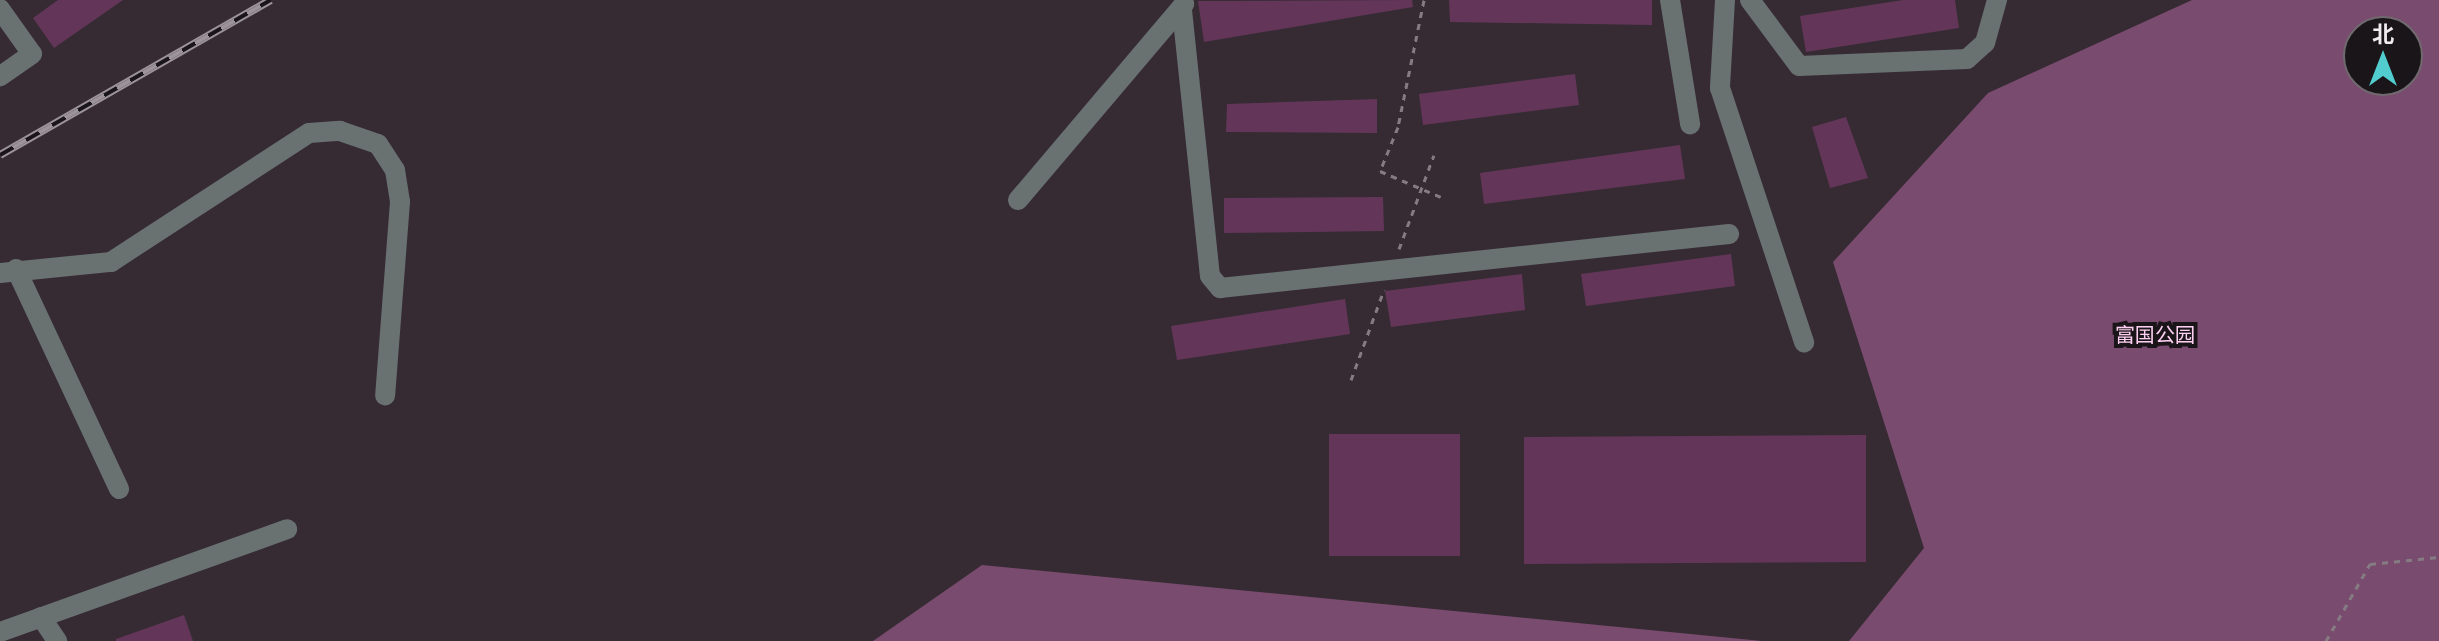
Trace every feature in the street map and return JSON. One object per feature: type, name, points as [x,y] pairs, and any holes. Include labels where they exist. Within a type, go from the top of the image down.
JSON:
[{"type":"street","points":[[1670,0],[1690,124]]},
{"type":"street","points":[[1725,0],[1720,88],[1804,342]]},
{"type":"street","points":[[1750,0],[1799,66],[1967,59],[1985,43],[1997,0]]},
{"type":"street","points":[[1018,200],[1184,5]]},
{"type":"street","points":[[1184,5],[1210,276],[1220,288],[1729,234]]},
{"type":"street","points":[[0,9],[32,54],[0,76]]},
{"type":"street","points":[[119,489],[8,271],[111,262],[309,133],[340,131],[378,144],[395,170],[400,202],[385,395]]},
{"type":"street","points":[[1,630],[287,529]]},
{"type":"street","points":[[41,617],[57,641]]},
{"type":"path","points":[[1424,0],[1398,127],[1380,171],[1441,197]]},
{"type":"path","points":[[2326,641],[2370,564],[2439,557]]},
{"type":"green space","name":"富国公园","points":[[2192,0],[2439,0],[2439,641],[1849,641],[1924,548],[1833,262],[1988,93]]},
{"type":"green space","points":[[982,565],[1762,641],[873,641]]},
{"type":"building","points":[[58,0],[123,0],[54,48],[33,18]]},
{"type":"building","points":[[1412,0],[1413,7],[1204,42],[1198,1]]},
{"type":"building","points":[[1449,0],[1652,0],[1652,25],[1450,22]]},
{"type":"building","points":[[1903,0],[1955,0],[1959,28],[1806,52],[1800,16]]},
{"type":"building","points":[[1575,74],[1579,105],[1423,125],[1419,94]]},
{"type":"building","points":[[1377,99],[1377,133],[1226,132],[1227,104]]},
{"type":"building","points":[[1846,117],[1868,178],[1830,188],[1812,127]]},
{"type":"building","points":[[1680,145],[1685,179],[1484,204],[1480,173]]},
{"type":"building","points":[[1383,197],[1384,231],[1224,233],[1224,198]]},
{"type":"building","points":[[1731,254],[1735,286],[1586,306],[1581,274]]},
{"type":"building","points":[[1522,274],[1525,310],[1391,327],[1385,291]]},
{"type":"building","points":[[1345,299],[1350,334],[1177,360],[1171,326]]},
{"type":"building","points":[[1329,434],[1460,434],[1460,556],[1329,556]]},
{"type":"building","points":[[1866,435],[1866,562],[1524,564],[1524,437]]},
{"type":"building","points":[[184,615],[193,641],[116,641],[116,639]]},
{"type":"railway","points":[[0,155],[271,0]]}]
